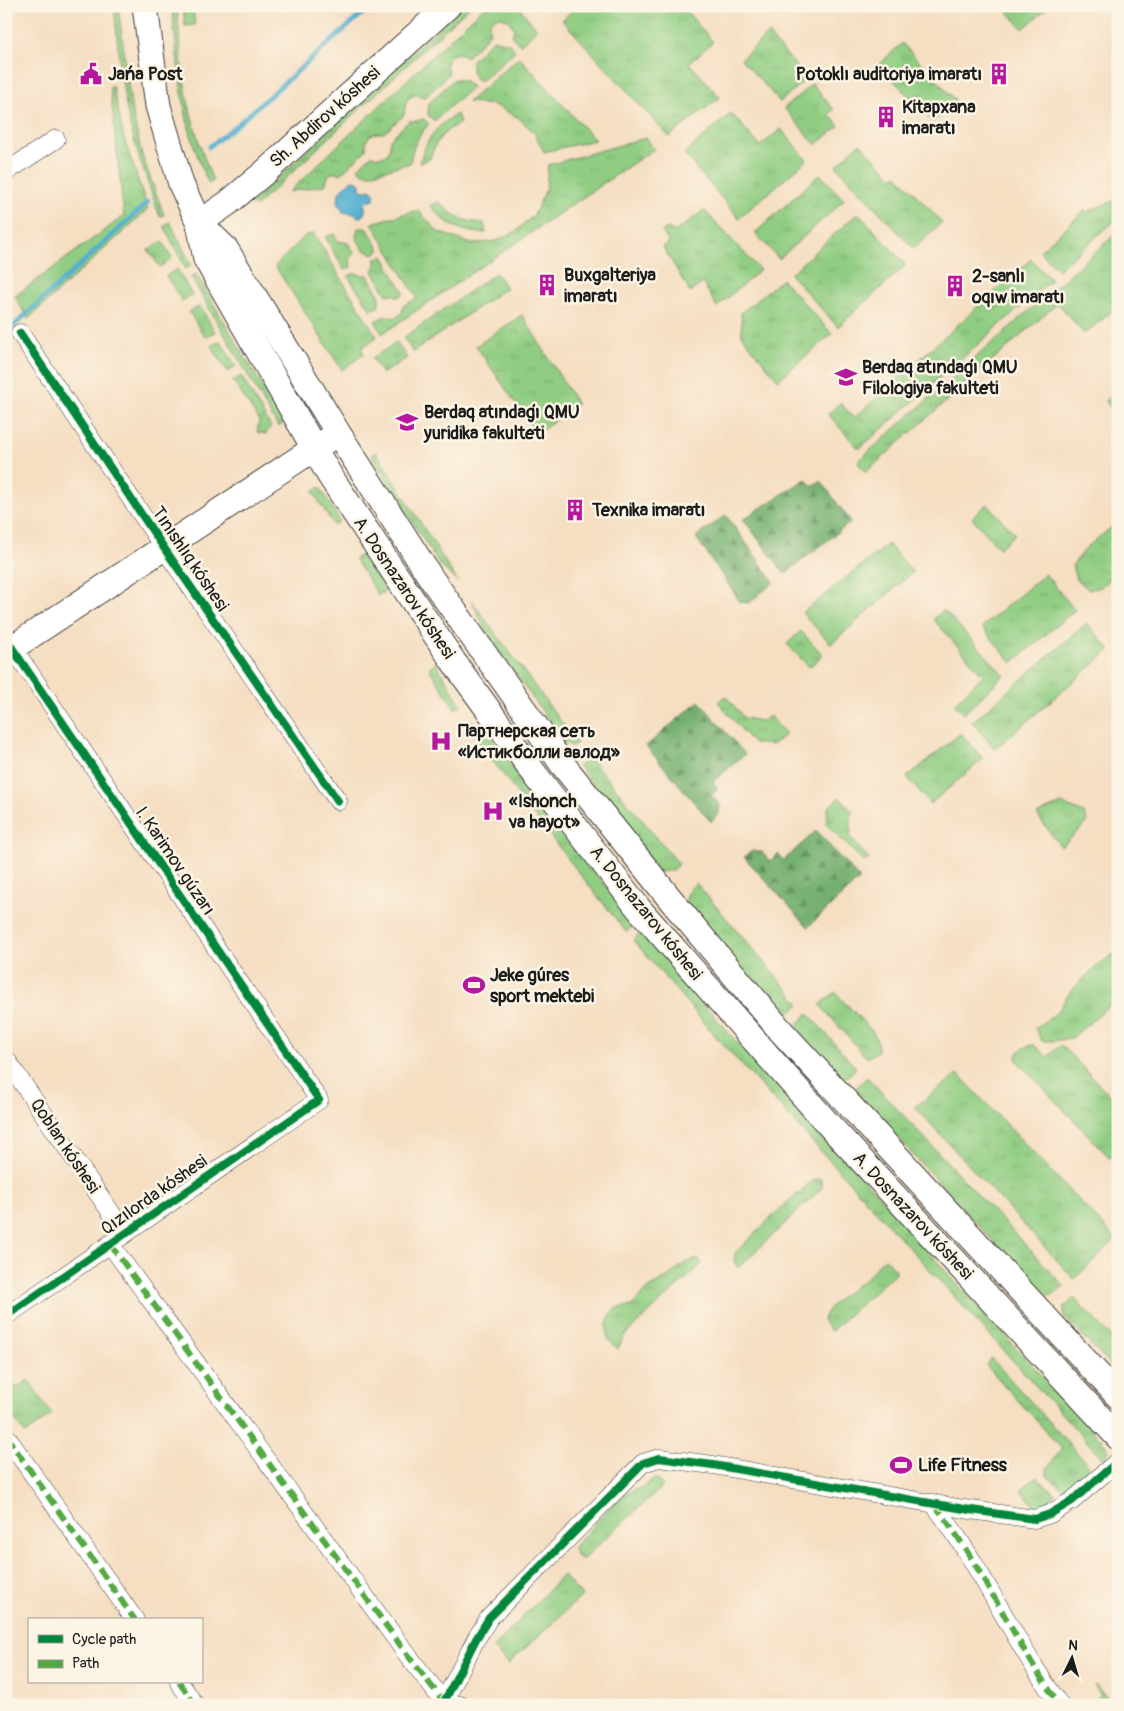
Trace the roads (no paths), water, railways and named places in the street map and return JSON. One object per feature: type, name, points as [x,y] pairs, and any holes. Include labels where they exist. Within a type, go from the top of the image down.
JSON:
[{"type":"main road","name":"A. Dosnazarov kóshesi","points":[[145,6],[158,106],[181,184],[199,223],[206,259],[313,449],[453,661],[537,777],[639,909],[828,1124],[1118,1437]]},
{"type":"main road","name":"Sh. Abdirov kóshesi","points":[[199,223],[265,172],[448,6]]},
{"type":"main road","name":"A. Dosnazarov kóshesi","points":[[199,223],[224,248],[338,433],[431,578],[560,760],[671,900],[781,1031],[1118,1396]]},
{"type":"main road","points":[[8,647],[164,548],[338,433]]},
{"type":"street","points":[[6,172],[56,138]]},
{"type":"street","name":"Tınıshlıq kóshesi","points":[[20,333],[164,548],[338,801]]},
{"type":"street","name":"I. Karimov gúzarı","points":[[8,647],[319,1100]]},
{"type":"street","name":"Qoblan kóshesi","points":[[6,1059],[124,1234]]},
{"type":"street","name":"Qızılorda kóshesi","points":[[6,1316],[319,1100]]},
{"type":"street","points":[[110,1244],[406,1653],[452,1703],[476,1639],[489,1618],[643,1463],[659,1458],[740,1469],[964,1509],[1035,1519],[1050,1514],[1072,1501],[1118,1461]]},
{"type":"street","points":[[6,1436],[134,1618]]},
{"type":"street","points":[[933,1503],[965,1548],[1032,1664],[1060,1705]]},
{"type":"street","points":[[180,1684],[195,1705]]},
{"type":"water","points":[[352,180],[358,181],[360,189],[363,191],[370,189],[374,194],[374,199],[365,202],[365,212],[362,217],[343,212],[338,203],[339,192]]},
{"type":"waterway","points":[[209,147],[239,123],[371,6]]},
{"type":"waterway","points":[[6,333],[148,202]]},
{"type":"place","name":"Jańa Post","points":[[91,74]]},
{"type":"place","name":"Potoklı auditoriya imaratı","points":[[999,74]]},
{"type":"place","name":"Kitapxana imaratı","points":[[886,117]]},
{"type":"place","name":"Buxgalteriya imaratı","points":[[547,285]]},
{"type":"place","name":"2-sanlı oqıw imaratı","points":[[955,286]]},
{"type":"place","name":"Berdaq atındaǵı QMU Filologiya fakulteti","points":[[846,377]]},
{"type":"place","name":"Berdaq atındaǵı QMU yuridika fakulteti","points":[[407,422]]},
{"type":"place","name":"Texnika imaratı","points":[[575,510]]},
{"type":"place","name":"Партнерская сеть «Истикболли авлод»","points":[[441,741]]},
{"type":"place","name":"«Ishonch va hayot»","points":[[493,811]]},
{"type":"place","name":"Jeke gúres sport mektebi","points":[[474,985]]},
{"type":"place","name":"Life Fitness","points":[[901,1465]]}]
